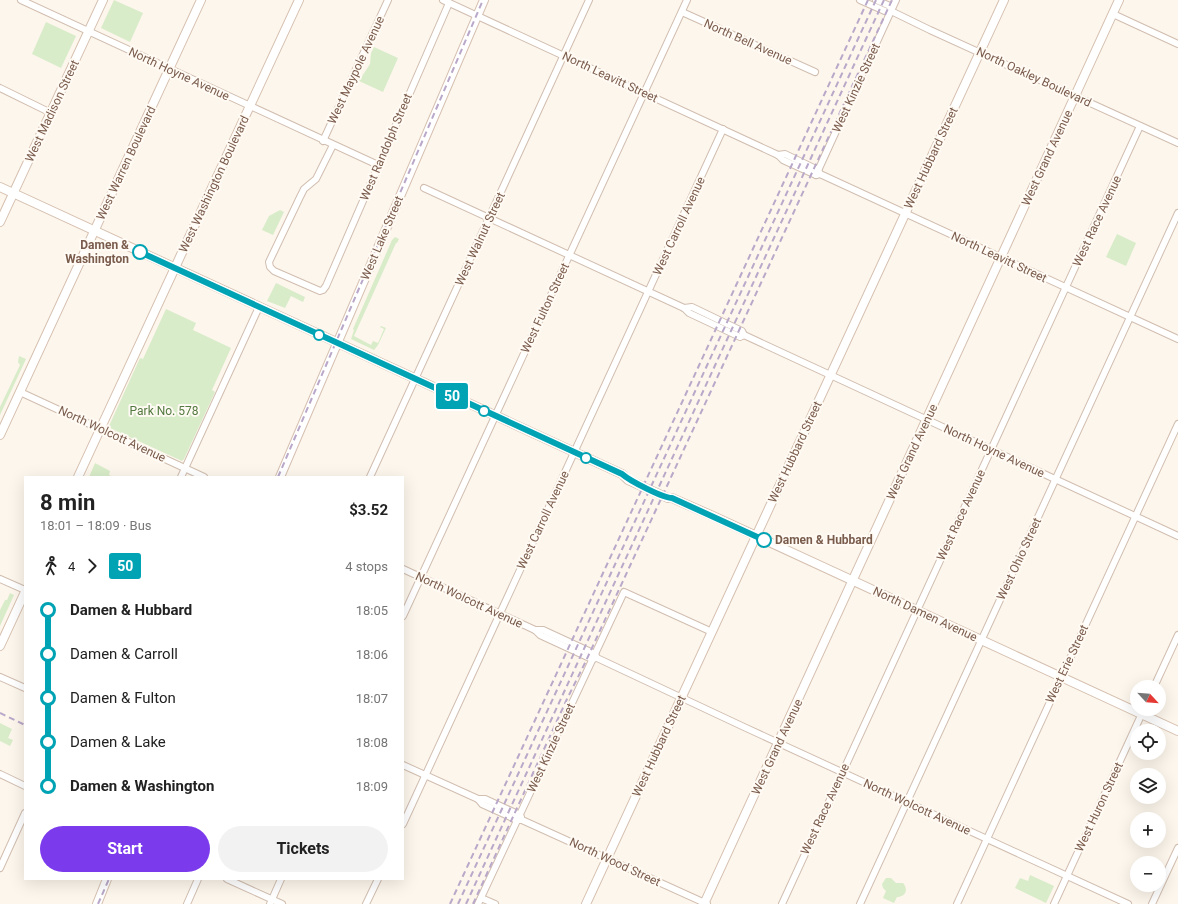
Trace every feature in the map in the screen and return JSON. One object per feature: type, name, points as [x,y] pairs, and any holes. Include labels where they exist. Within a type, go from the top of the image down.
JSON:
[{"type":"main road","name":"West Madison Street","points":[[0,222],[103,0]]},
{"type":"main road","name":"West Warren Boulevard","points":[[0,435],[201,0]]},
{"type":"main road","name":"West Washington Boulevard","points":[[78,476],[299,0]]},
{"type":"main road","name":"West Lake Street","points":[[280,476],[484,0]]},
{"type":"main road","name":"West Hubbard Street","points":[[586,904],[1004,0]]},
{"type":"main road","name":"West Grand Avenue","points":[[705,904],[1119,0]]},
{"type":"main road","name":"North Damen Avenue","points":[[0,187],[622,474],[628,480],[756,536],[1062,677],[1130,706]]},
{"type":"main road","points":[[0,646],[24,593]]},
{"type":"main road","name":"North Damen Avenue","points":[[1152,716],[1178,731]]},
{"type":"main road","points":[[96,904],[107,880]]},
{"type":"street","name":"North Hoyne Avenue","points":[[21,0],[323,141],[378,165]]},
{"type":"street","name":"West Maypole Avenue","points":[[323,141],[388,0]]},
{"type":"street","name":"West Walnut Street","points":[[370,476],[589,0]]},
{"type":"street","name":"West Fulton Street","points":[[404,614],[687,0]]},
{"type":"street","name":"North Oakley Boulevard","points":[[860,0],[887,12],[891,11],[1178,143]]},
{"type":"street","name":"North Oakley Boulevard","points":[[876,0],[890,6],[891,11]]},
{"type":"street","name":"West Kinzie Street","points":[[818,173],[896,0]]},
{"type":"street","name":"North Leavitt Street","points":[[446,1],[778,154],[782,160],[818,173],[1178,339]]},
{"type":"street","name":"West Randolph Street","points":[[332,145],[316,179],[304,189],[269,262],[270,267],[274,271],[320,290],[323,290],[326,286],[446,1]]},
{"type":"street","name":"North Bell Avenue","points":[[682,12],[815,72]]},
{"type":"street","points":[[1113,14],[1178,44]]},
{"type":"street","points":[[0,88],[51,113]]},
{"type":"street","name":"West Race Avenue","points":[[782,904],[1140,126]]},
{"type":"street","name":"West Carroll Avenue","points":[[404,822],[723,129]]},
{"type":"street","name":"North Hoyne Avenue","points":[[424,188],[684,308],[692,307],[742,331],[744,335],[830,376],[1178,536]]},
{"type":"street","name":"West Ohio Street","points":[[860,904],[1178,213]]},
{"type":"street","points":[[181,476],[259,307]]},
{"type":"street","name":"North Wolcott Avenue","points":[[20,392],[202,476]]},
{"type":"street","name":"West Erie Street","points":[[957,904],[1178,424]]},
{"type":"street","name":"North Wolcott Avenue","points":[[404,569],[535,630],[540,635],[595,657],[1128,904]]},
{"type":"street","points":[[0,579],[24,591]]},
{"type":"street","name":"West Kinzie Street","points":[[480,901],[624,592],[712,632]]},
{"type":"street","points":[[1157,680],[1178,635]]},
{"type":"street","points":[[0,677],[24,688]]},
{"type":"street","name":"West Huron Street","points":[[1054,904],[1141,716]]},
{"type":"street","name":"North Wood Street","points":[[404,764],[478,799],[484,799],[520,818],[705,904]]},
{"type":"street","points":[[0,774],[24,786]]},
{"type":"street","points":[[0,868],[24,815]]},
{"type":"street","points":[[1152,904],[1178,848]]},
{"type":"street","points":[[187,904],[198,880]]},
{"type":"street","points":[[230,880],[271,902],[282,904]]},
{"type":"street","points":[[271,902],[281,880]]},
{"type":"street","points":[[366,904],[378,880]]},
{"type":"street","points":[[480,901],[495,904]]},
{"type":"green space","points":[[114,0],[143,13],[130,42],[101,28]]},
{"type":"green space","points":[[46,22],[76,36],[61,68],[32,54]]},
{"type":"green space","points":[[374,47],[398,58],[383,92],[359,81],[370,64],[371,53]]},
{"type":"green space","points":[[280,210],[284,212],[273,235],[262,230],[269,216]]},
{"type":"green space","points":[[1117,234],[1136,243],[1126,266],[1106,257]]},
{"type":"green space","points":[[395,237],[399,239],[354,336],[371,345],[373,341],[378,343],[384,329],[380,327],[386,328],[378,345],[374,350],[351,339],[353,329],[392,240]]},
{"type":"green space","points":[[276,283],[305,297],[303,302],[291,296],[285,308],[267,301]]},
{"type":"green space","name":"Park No. 578","points":[[166,309],[196,323],[193,330],[231,348],[212,390],[215,392],[182,461],[110,428],[109,426],[140,358],[143,359]]},
{"type":"green space","points":[[19,356],[26,359],[0,415],[0,407],[20,365],[18,362]]},
{"type":"green space","points":[[95,463],[110,471],[109,475],[112,476],[89,476]]},
{"type":"green space","points":[[10,593],[14,595],[0,626],[0,610]]},
{"type":"green space","points":[[0,723],[12,729],[8,738],[13,740],[10,746],[0,741]]},
{"type":"green space","points":[[1030,875],[1054,886],[1046,903],[1015,888],[1020,878],[1028,881]]},
{"type":"green space","points":[[886,878],[891,878],[896,883],[903,883],[906,888],[905,893],[900,897],[897,897],[894,903],[883,898],[886,891],[882,884]]},
{"type":"railway","points":[[278,476],[483,0]]},
{"type":"railway","points":[[450,904],[868,0]]},
{"type":"railway","points":[[458,904],[876,0]]},
{"type":"railway","points":[[466,904],[884,0]]},
{"type":"railway","points":[[473,904],[892,0]]},
{"type":"railway","points":[[0,713],[24,725]]},
{"type":"railway","points":[[98,904],[109,880]]},
{"type":"bus line","name":"50","points":[[140,252],[622,474],[628,480],[654,492],[668,498],[672,498],[764,540]]},
{"type":"place","name":"Damen & Washington","points":[[140,252]]},
{"type":"place","name":"Damen & Hubbard","points":[[764,540]]}]
